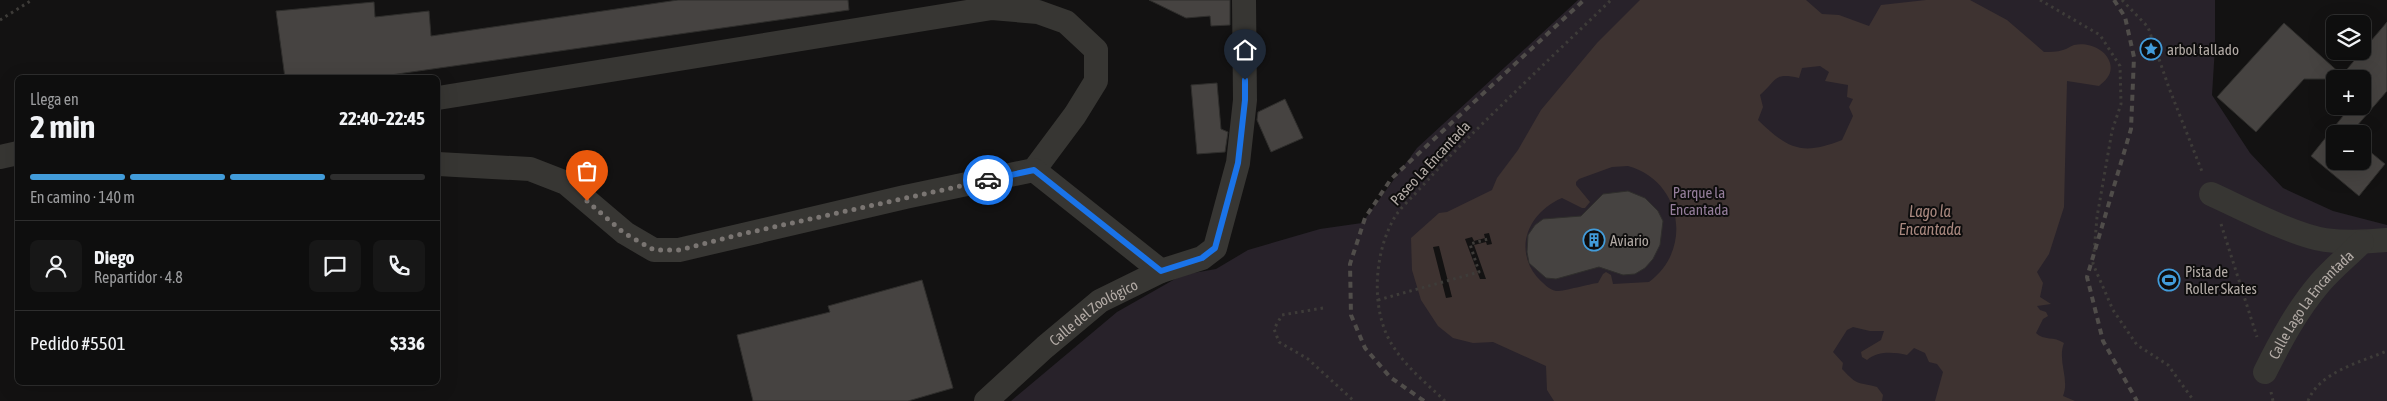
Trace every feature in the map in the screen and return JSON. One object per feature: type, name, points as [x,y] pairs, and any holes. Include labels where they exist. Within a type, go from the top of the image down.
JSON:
[{"type":"street","name":"Calle del Zoológico","points":[[986,401],[1045,347],[1100,301],[1161,271],[1202,258],[1215,248],[1238,163],[1245,100],[1244,0]]},
{"type":"street","points":[[440,98],[992,8],[1038,12],[1066,22],[1096,50],[1096,81],[1075,115],[1034,170],[904,197],[679,250],[654,250],[624,233],[566,183],[530,169],[440,164]]},
{"type":"street","points":[[0,157],[15,154]]},
{"type":"street","points":[[1034,170],[1161,271]]},
{"type":"street","name":"Calle Lago La Encantada","points":[[2210,194],[2295,231],[2324,240],[2362,242],[2387,240]]},
{"type":"street","name":"Calle Lago La Encantada","points":[[2265,372],[2287,328],[2308,298],[2321,281],[2362,242]]},
{"type":"path","points":[[0,20],[32,0]]},
{"type":"path","name":"Paseo La Encantada","points":[[1445,401],[1417,376],[1394,346],[1383,326],[1378,300],[1377,276],[1381,253],[1396,215],[1501,105],[1611,0]]},
{"type":"path","points":[[2040,0],[2100,35],[2120,66],[2121,104],[2112,132],[2096,216],[2093,264],[2113,310],[2137,345],[2168,365],[2194,401]]},
{"type":"path","points":[[1378,300],[1480,272],[1470,244],[1488,239]]},
{"type":"path","points":[[1323,308],[1282,315],[1274,329],[1279,342],[1308,359],[1354,401]]},
{"type":"path","points":[[2308,401],[2314,388],[2333,375],[2387,351]]},
{"type":"green space","name":"Parque la Encantada","points":[[1578,0],[2215,0],[2212,95],[2250,153],[2283,188],[2333,211],[2387,225],[2387,401],[1011,401],[1117,312],[1182,275],[1216,269],[1248,250],[1320,229],[1362,223],[1417,148]]},
{"type":"water","name":"Lago la Encantada","points":[[1640,0],[1806,0],[1822,14],[1839,15],[1869,26],[1881,5],[1926,0],[1970,0],[2007,20],[2044,52],[2061,51],[2079,44],[2101,50],[2108,58],[2111,67],[2108,76],[2102,84],[2099,86],[2067,81],[2064,207],[2049,254],[2037,272],[2043,283],[2040,297],[2051,304],[2037,306],[2040,310],[2046,312],[2048,316],[2043,319],[2036,333],[2042,337],[2064,343],[2062,356],[2065,390],[2063,396],[2075,401],[1935,401],[1943,372],[1937,364],[1929,362],[1925,353],[1914,348],[1907,355],[1886,353],[1876,355],[1867,360],[1862,357],[1861,352],[1881,340],[1884,331],[1870,331],[1853,327],[1847,330],[1833,352],[1843,363],[1842,369],[1852,379],[1877,387],[1883,395],[1882,401],[1554,401],[1547,390],[1546,366],[1493,342],[1473,343],[1453,338],[1438,326],[1421,300],[1412,270],[1411,238],[1439,213],[1447,212],[1492,190],[1497,178],[1518,150],[1541,110],[1597,43]],"holes":[[[1820,66],[1829,72],[1825,81],[1848,85],[1847,97],[1853,99],[1849,107],[1853,116],[1842,140],[1816,148],[1796,147],[1778,138],[1758,120],[1763,107],[1760,95],[1773,81],[1780,77],[1791,76],[1799,78],[1802,68]],[[1628,166],[1646,174],[1660,185],[1670,200],[1675,217],[1676,234],[1672,252],[1663,268],[1649,282],[1613,284],[1611,275],[1606,272],[1598,283],[1559,291],[1546,286],[1530,266],[1526,254],[1528,232],[1533,222],[1550,204],[1562,198],[1585,208],[1590,202],[1576,185],[1579,179],[1612,167]]]},
{"type":"pier","points":[[1489,233],[1492,244],[1487,245],[1486,242],[1474,245],[1486,279],[1480,279],[1465,239],[1472,237],[1474,241],[1485,238],[1484,234]]},
{"type":"pier","points":[[1439,246],[1452,297],[1446,298],[1433,247]]},
{"type":"building","points":[[678,0],[848,0],[849,10],[390,75],[285,75],[276,11],[374,2],[375,17],[429,11],[431,36]]},
{"type":"building","points":[[1149,0],[1230,0],[1230,25],[1211,26],[1210,16],[1186,18]]},
{"type":"building","points":[[2387,22],[2387,91],[2371,110],[2371,70],[2346,70],[2355,60],[2371,60],[2371,41]]},
{"type":"building","points":[[2284,23],[2336,70],[2326,70],[2326,79],[2304,79],[2256,132],[2217,97]]},
{"type":"building","points":[[1217,83],[1221,129],[1228,132],[1225,152],[1197,154],[1191,85]]},
{"type":"building","points":[[1285,99],[1303,138],[1271,152],[1257,120],[1258,112]]},
{"type":"building","points":[[2344,115],[2366,115],[2358,125],[2336,125]]},
{"type":"building","points":[[2326,137],[2326,168],[2311,156]]},
{"type":"building","points":[[2371,152],[2385,164],[2359,196],[2328,170],[2371,170]]},
{"type":"building","name":"Aviario","points":[[1628,191],[1645,198],[1658,211],[1663,221],[1660,245],[1653,259],[1645,268],[1635,274],[1623,275],[1599,267],[1556,279],[1546,278],[1529,263],[1527,252],[1528,235],[1535,225],[1543,219],[1581,216],[1603,194]]},
{"type":"building","points":[[922,280],[953,388],[908,401],[753,401],[737,335],[830,312],[828,306]]},
{"type":"railway","points":[[1424,401],[1390,377],[1365,348],[1351,315],[1350,264],[1365,218],[1391,179],[1584,0]]},
{"type":"railway","points":[[2114,0],[2125,17],[2134,57],[2131,129],[2087,277],[2103,341],[2137,401]]},
{"type":"way so far","points":[[587,201],[624,233],[654,250],[679,250],[904,197],[988,180]]},
{"type":"place","name":"arbol tallado","points":[[2151,49]]},
{"type":"place","name":"Aviario","points":[[1594,240]]},
{"type":"place","name":"Pista de Roller Skates","points":[[2169,280]]},
{"type":"route","points":[[988,180],[1034,170],[1161,271],[1202,258],[1215,248],[1238,163],[1245,100],[1245,80]]}]
